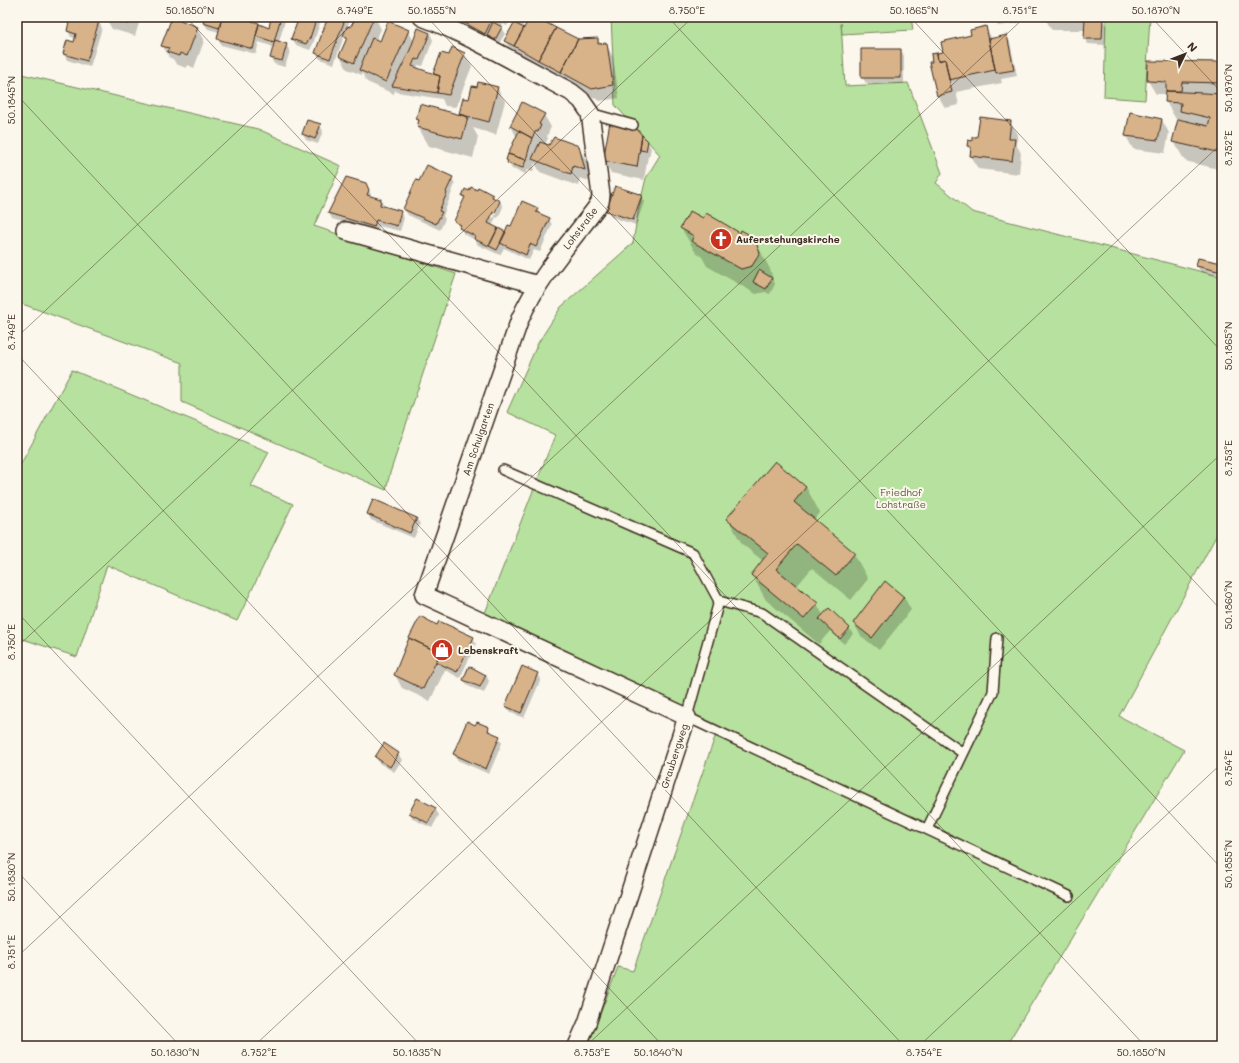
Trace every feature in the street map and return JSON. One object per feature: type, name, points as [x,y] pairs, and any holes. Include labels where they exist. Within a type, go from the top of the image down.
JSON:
[{"type":"street","points":[[422,17],[462,35],[571,92],[581,100],[590,113]]},
{"type":"street","name":"Lohstraße","points":[[538,285],[600,202],[601,196],[590,113]]},
{"type":"street","points":[[346,231],[538,285]]},
{"type":"street","name":"Am Schulgarten","points":[[424,596],[520,319],[528,301],[538,285]]},
{"type":"street","name":"Graubergweg","points":[[424,596],[687,717],[587,1023],[577,1046]]},
{"type":"lane","points":[[590,113],[633,125]]},
{"type":"lane","points":[[503,470],[693,553],[719,601],[687,717],[1069,896]]},
{"type":"lane","points":[[719,601],[762,613],[963,753]]},
{"type":"lane","points":[[927,829],[993,692],[997,638]]},
{"type":"green space","name":"Friedhof Lohstraße","points":[[611,17],[911,17],[913,30],[842,34],[841,23],[845,86],[908,83],[942,173],[936,183],[972,212],[1222,277],[1222,525],[1119,716],[1184,750],[1006,1046],[588,1046],[618,967],[633,971],[715,737],[719,730],[485,613],[555,435],[507,412],[538,343],[561,307],[633,243],[646,178],[660,155],[615,105]]},
{"type":"green space","points":[[1106,17],[1150,17],[1145,100],[1104,97]]},
{"type":"green space","points":[[17,73],[258,129],[341,166],[314,226],[456,274],[390,473],[386,490],[182,402],[182,363],[17,302]]},
{"type":"green space","points":[[72,370],[269,452],[251,486],[293,504],[237,621],[107,565],[77,657],[17,637],[17,471]]},
{"type":"building","points":[[70,17],[99,21],[87,61],[63,54],[67,40],[74,42],[76,34],[67,31]]},
{"type":"building","points":[[105,17],[130,17],[128,24]]},
{"type":"building","points":[[172,17],[198,27],[187,56],[180,53],[179,56],[167,52],[169,48],[161,46]]},
{"type":"building","points":[[205,17],[222,17],[219,28],[203,23]]},
{"type":"building","points":[[222,17],[234,20],[235,17],[253,17],[252,21],[259,23],[253,49],[217,39]]},
{"type":"building","points":[[271,17],[281,17],[274,42],[256,36],[259,24],[269,28]]},
{"type":"building","points":[[299,17],[317,17],[310,38],[306,44],[291,39]]},
{"type":"building","points":[[328,17],[346,17],[330,59],[315,53]]},
{"type":"building","points":[[355,17],[374,17],[354,63],[339,56],[347,38],[343,36],[347,26],[351,27]]},
{"type":"building","points":[[451,17],[468,17],[465,23]]},
{"type":"building","points":[[468,17],[493,17],[485,34],[465,23]]},
{"type":"building","points":[[530,17],[536,17],[556,28],[538,60],[514,46]]},
{"type":"building","points":[[1085,17],[1103,18],[1102,39],[1084,39]]},
{"type":"building","points":[[388,21],[409,30],[386,82],[359,70],[372,38],[380,41]]},
{"type":"building","points":[[493,22],[502,27],[495,40],[487,35]]},
{"type":"building","points":[[514,23],[524,28],[514,46],[504,41]]},
{"type":"building","points":[[986,26],[995,70],[949,80],[945,59],[938,61],[937,53],[943,52],[941,42],[971,35],[970,30]]},
{"type":"building","points":[[418,28],[430,33],[419,60],[415,59],[412,66],[440,76],[437,93],[392,86],[410,50]]},
{"type":"building","points":[[556,28],[578,39],[561,72],[538,60]]},
{"type":"building","points":[[1007,35],[1014,70],[996,73],[989,39]]},
{"type":"building","points":[[598,38],[598,44],[607,43],[613,85],[592,89],[561,72],[578,39]]},
{"type":"building","points":[[275,40],[287,44],[282,61],[270,58]]},
{"type":"building","points":[[452,47],[465,53],[449,95],[437,93],[440,76],[433,74],[441,53],[449,55]]},
{"type":"building","points":[[861,49],[901,49],[901,78],[861,78]]},
{"type":"building","points":[[937,53],[938,61],[945,59],[952,92],[937,96],[929,62],[932,62],[931,54]]},
{"type":"building","points":[[1148,61],[1222,62],[1222,83],[1182,82],[1181,91],[1166,91],[1166,82],[1147,81]]},
{"type":"building","points":[[478,82],[498,87],[489,122],[459,114],[463,98],[469,99],[472,86],[477,87]]},
{"type":"building","points":[[1166,91],[1222,94],[1222,153],[1172,142],[1178,119],[1208,126],[1210,118],[1180,111],[1181,103],[1165,102]]},
{"type":"building","points":[[522,102],[545,114],[539,124],[541,125],[538,132],[536,131],[532,138],[510,126]]},
{"type":"building","points":[[420,104],[468,117],[462,139],[417,127],[419,120],[416,119]]},
{"type":"building","points":[[1130,112],[1162,119],[1158,140],[1125,136]]},
{"type":"building","points":[[980,117],[1011,121],[1009,139],[1015,139],[1012,161],[970,156],[971,147],[967,146],[968,140],[972,141],[972,137],[977,137]]},
{"type":"building","points":[[307,120],[321,124],[315,139],[302,134]]},
{"type":"building","points":[[610,122],[636,128],[642,135],[637,167],[603,161]]},
{"type":"building","points":[[519,131],[532,138],[526,160],[508,154]]},
{"type":"building","points":[[642,135],[648,141],[646,151],[640,150]]},
{"type":"building","points":[[554,137],[579,146],[585,170],[573,166],[571,174],[532,159],[540,142],[549,145]]},
{"type":"building","points":[[508,154],[526,160],[523,168],[507,163],[508,161],[506,160]]},
{"type":"building","points":[[427,165],[453,177],[439,211],[442,212],[436,224],[403,209],[416,180],[419,181]]},
{"type":"building","points":[[346,177],[366,183],[369,190],[367,195],[381,199],[380,205],[401,211],[397,226],[376,220],[374,227],[328,213]]},
{"type":"building","points":[[615,186],[642,195],[633,220],[606,211]]},
{"type":"building","points":[[471,187],[477,190],[478,187],[493,195],[492,197],[500,201],[495,213],[493,212],[488,223],[498,228],[489,246],[474,239],[475,236],[459,228],[461,225],[454,221],[465,197],[462,196],[465,189],[469,191]]},
{"type":"building","points":[[522,201],[538,208],[536,212],[550,218],[536,247],[530,244],[526,255],[500,243],[508,225],[511,226]]},
{"type":"building","name":"Auferstehungskirche","points":[[690,211],[703,218],[706,213],[740,233],[741,230],[748,234],[747,237],[756,243],[760,253],[752,266],[741,269],[691,241],[694,236],[680,228]]},
{"type":"building","points":[[498,228],[506,232],[497,250],[489,246]]},
{"type":"building","points":[[1198,258],[1222,263],[1222,272],[1196,266]]},
{"type":"building","points":[[759,270],[772,278],[766,289],[753,282]]},
{"type":"building","points":[[775,461],[806,487],[794,502],[855,553],[836,576],[797,544],[776,569],[818,603],[804,619],[751,575],[768,553],[726,519]]},
{"type":"building","points":[[373,499],[417,518],[410,533],[367,514]]},
{"type":"building","points":[[885,581],[904,597],[872,638],[853,623]]},
{"type":"building","points":[[829,608],[850,628],[840,639],[819,619]]},
{"type":"building","points":[[420,616],[437,625],[439,621],[474,637],[457,672],[436,662],[440,653],[409,638]]},
{"type":"building","points":[[409,638],[440,653],[423,689],[394,675]]},
{"type":"building","points":[[469,666],[486,675],[480,687],[463,680]]},
{"type":"building","points":[[522,666],[538,673],[521,713],[505,706]]},
{"type":"building","points":[[467,721],[475,725],[477,722],[489,727],[488,731],[500,736],[486,769],[453,754]]},
{"type":"building","points":[[384,743],[399,753],[390,767],[375,757]]},
{"type":"building","points":[[417,798],[436,808],[428,823],[409,813]]},
{"type":"place","name":"Auferstehungskirche","points":[[721,239]]},
{"type":"place","name":"Lebenskraft","points":[[442,650]]}]
